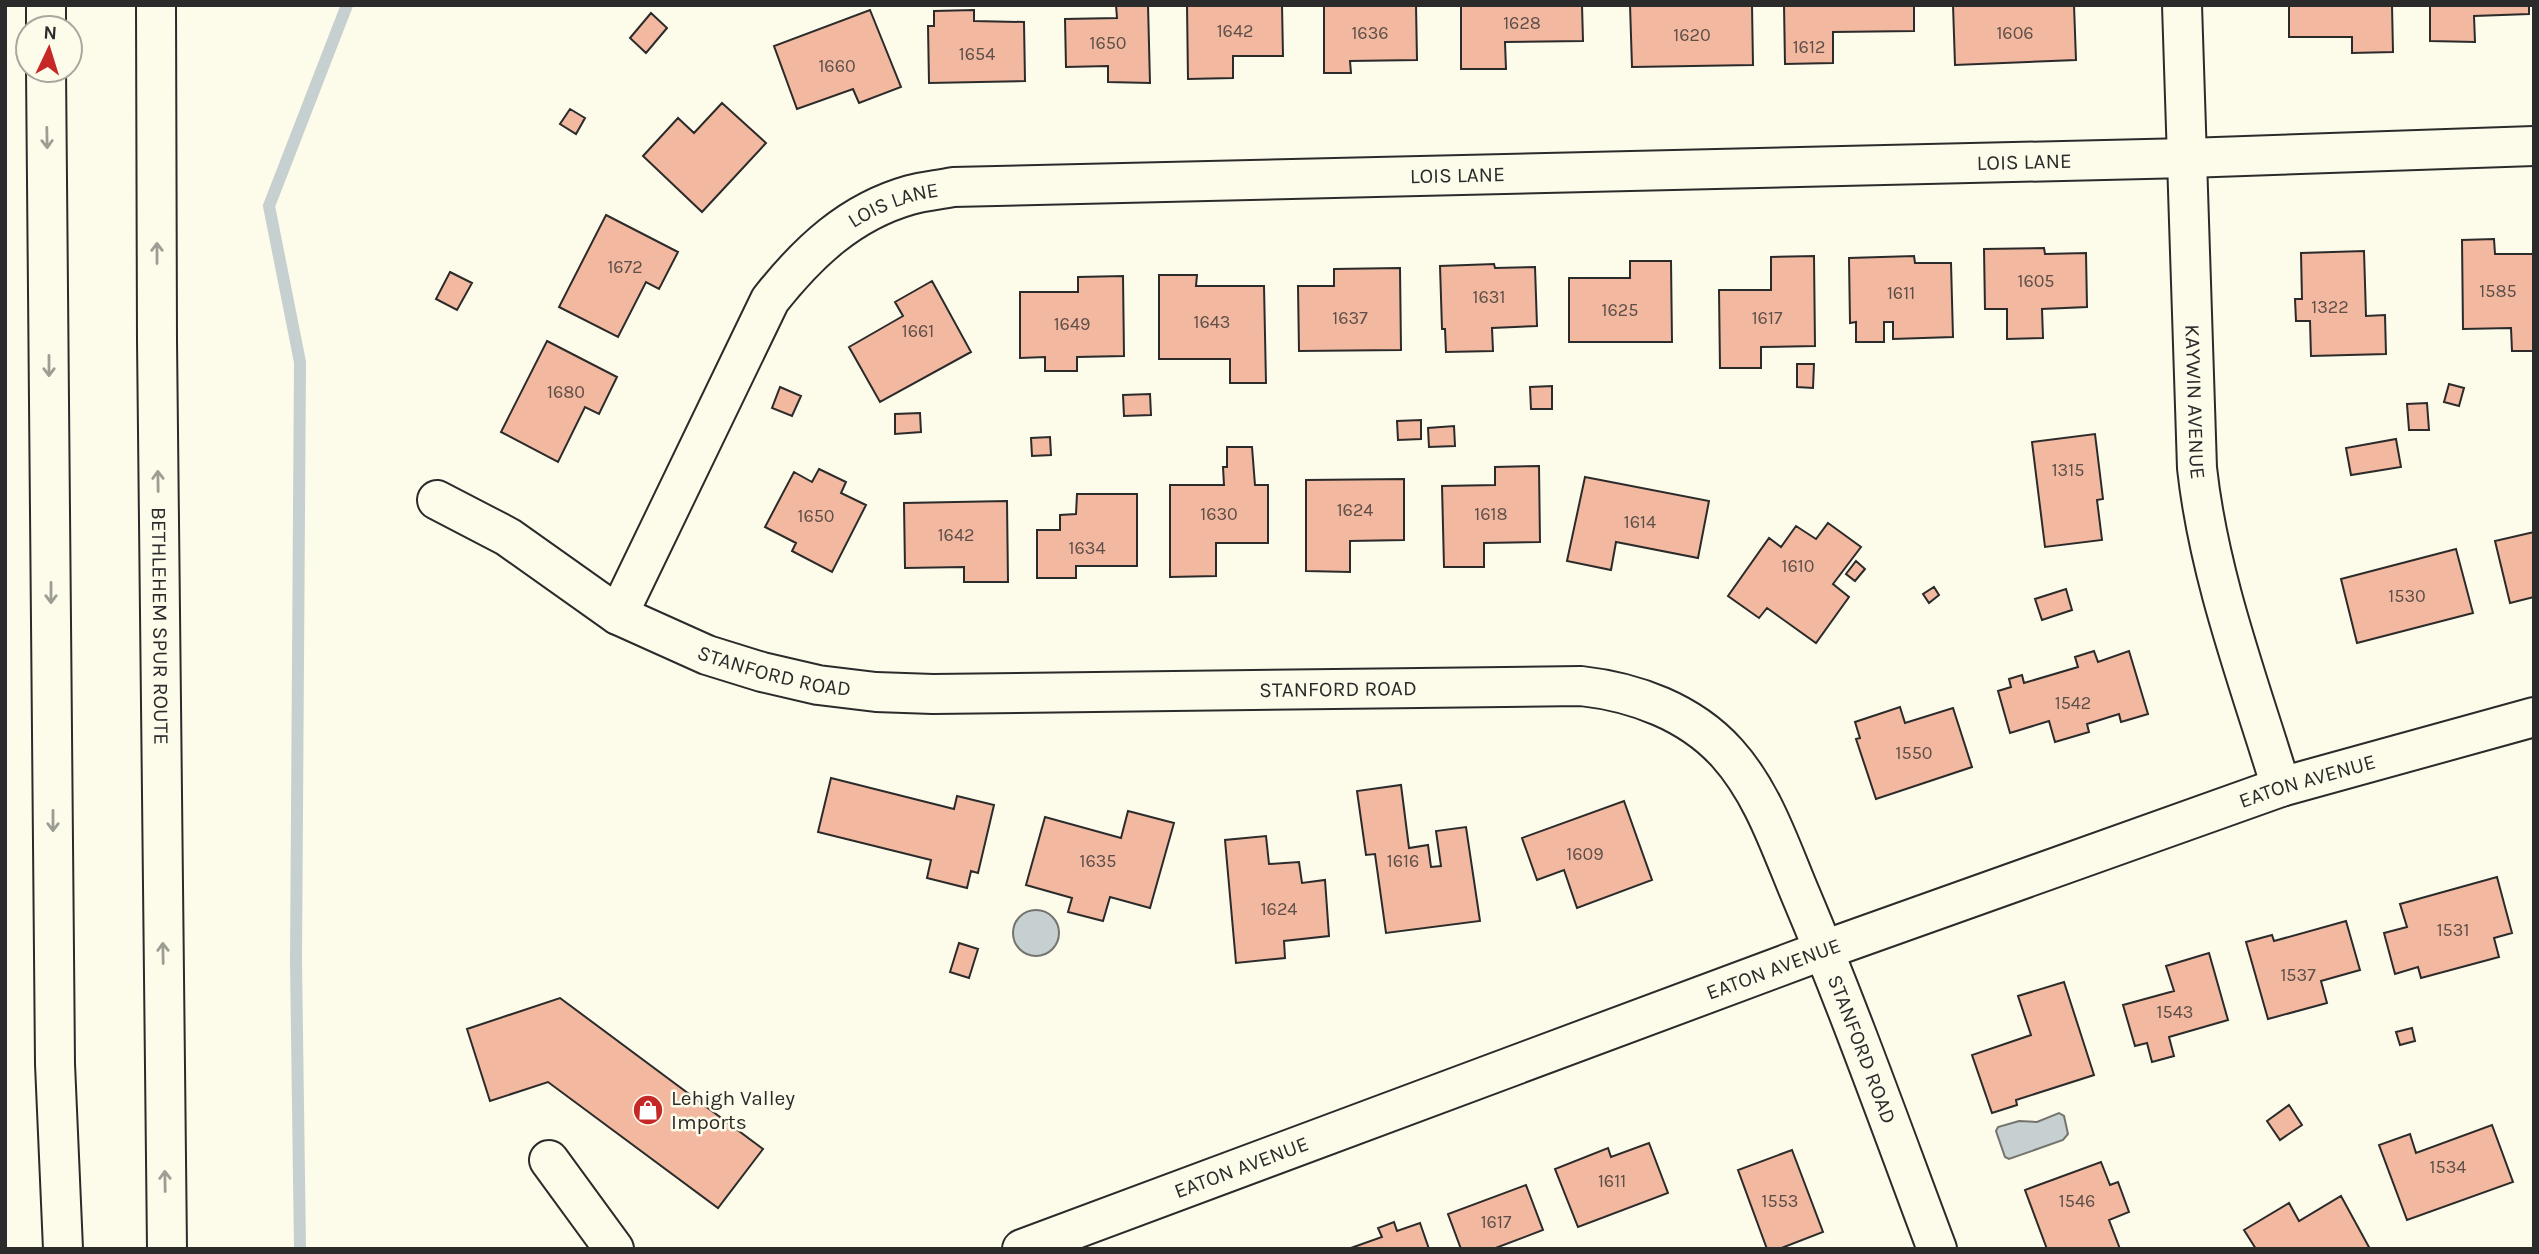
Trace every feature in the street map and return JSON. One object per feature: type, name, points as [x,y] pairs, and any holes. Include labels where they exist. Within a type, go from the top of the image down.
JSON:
[{"type":"main road","name":"BETHLEHEM SPUR ROUTE","points":[[156,5],[167,1249]]},
{"type":"main road","name":"KAYWIN AVENUE","points":[[2182,5],[2197,468],[2202,510],[2209,549],[2281,787]]},
{"type":"main road","points":[[47,84],[55,1064],[63,1249]]},
{"type":"main road","name":"LOIS LANE","points":[[618,615],[770,300],[798,264],[832,235],[869,212],[909,195],[953,187],[2187,158],[2534,146]]},
{"type":"main road","name":"STANFORD ROAD","points":[[437,500],[508,537],[618,615],[707,655],[818,685],[876,692],[933,694],[1581,686],[1613,690],[1667,709],[1699,728],[1727,753],[1760,800],[1824,950],[1937,1249]]},
{"type":"main road","name":"EATON AVENUE","points":[[1022,1249],[1824,950],[2281,787],[2534,717]]},
{"type":"main road","points":[[549,1160],[614,1249]]},
{"type":"shaded area","points":[[1036,910],[1052,917],[1059,933],[1052,949],[1036,956],[1020,949],[1013,933],[1020,917]]},
{"type":"shaded area","points":[[2059,1113],[2064,1116],[2068,1134],[2063,1140],[2009,1159],[2005,1157],[1996,1131],[1998,1127],[2019,1121],[2037,1122]]},
{"type":"building","points":[[1116,5],[1148,5],[1150,83],[1108,82],[1108,66],[1066,67],[1065,19],[1117,18]]},
{"type":"building","points":[[1187,5],[1282,5],[1283,56],[1233,56],[1233,78],[1188,79]]},
{"type":"building","points":[[1324,5],[1416,5],[1417,60],[1350,61],[1351,73],[1324,73]]},
{"type":"building","points":[[1461,5],[1582,5],[1583,41],[1505,42],[1506,69],[1461,69]]},
{"type":"building","points":[[1630,5],[1752,5],[1753,65],[1632,67]]},
{"type":"building","points":[[1784,5],[1914,5],[1914,31],[1833,32],[1833,63],[1785,64]]},
{"type":"building","points":[[1953,5],[2074,5],[2076,60],[1955,65]]},
{"type":"building","points":[[2289,5],[2392,5],[2393,52],[2352,53],[2352,37],[2289,37]]},
{"type":"building","points":[[2430,5],[2529,5],[2529,14],[2474,16],[2475,42],[2430,41]]},
{"type":"building","points":[[870,10],[901,87],[859,103],[853,89],[797,109],[774,46]]},
{"type":"building","points":[[974,10],[974,21],[1024,22],[1025,81],[929,83],[928,26],[934,26],[934,11]]},
{"type":"building","points":[[651,13],[667,28],[646,53],[630,38]]},
{"type":"building","points":[[722,103],[766,143],[702,212],[643,156],[678,118],[694,133]]},
{"type":"building","points":[[570,109],[585,118],[576,134],[560,124]]},
{"type":"building","points":[[606,215],[678,252],[659,289],[646,282],[618,337],[559,307]]},
{"type":"building","points":[[2494,239],[2495,254],[2534,254],[2534,351],[2512,351],[2511,328],[2463,329],[2462,240]]},
{"type":"building","points":[[2044,248],[2045,254],[2086,253],[2087,307],[2042,309],[2043,338],[2007,339],[2007,309],[1985,309],[1984,249]]},
{"type":"building","points":[[2364,251],[2366,316],[2385,315],[2386,354],[2311,356],[2310,321],[2296,321],[2295,299],[2302,299],[2301,253]]},
{"type":"building","points":[[1814,256],[1815,346],[1761,347],[1761,368],[1720,368],[1719,290],[1771,290],[1771,257]]},
{"type":"building","points":[[1914,256],[1915,263],[1951,263],[1953,337],[1893,339],[1893,322],[1884,322],[1884,342],[1856,342],[1856,322],[1850,323],[1849,258]]},
{"type":"building","points":[[1630,261],[1671,261],[1672,342],[1569,342],[1569,278],[1630,278]]},
{"type":"building","points":[[1494,264],[1495,268],[1535,267],[1537,326],[1492,328],[1493,351],[1446,352],[1445,329],[1442,329],[1440,266]]},
{"type":"building","points":[[1400,268],[1401,350],[1299,351],[1298,286],[1334,286],[1334,269]]},
{"type":"building","points":[[450,272],[472,283],[457,310],[436,299]]},
{"type":"building","points":[[1159,275],[1197,275],[1196,286],[1264,286],[1266,383],[1230,383],[1230,359],[1159,359]]},
{"type":"building","points":[[1123,276],[1124,356],[1077,357],[1077,371],[1045,371],[1045,357],[1020,358],[1020,292],[1078,292],[1078,277]]},
{"type":"building","points":[[932,281],[971,352],[880,402],[849,347],[903,316],[895,302]]},
{"type":"building","points":[[547,341],[617,377],[599,414],[585,407],[558,462],[501,432]]},
{"type":"building","points":[[1797,364],[1814,364],[1813,388],[1797,387]]},
{"type":"building","points":[[2449,384],[2464,388],[2459,406],[2444,402]]},
{"type":"building","points":[[1552,386],[1552,409],[1531,409],[1530,387]]},
{"type":"building","points":[[780,387],[801,396],[792,416],[772,408]]},
{"type":"building","points":[[1150,394],[1151,415],[1124,416],[1123,395]]},
{"type":"building","points":[[2427,403],[2429,430],[2409,430],[2407,404]]},
{"type":"building","points":[[920,413],[921,432],[895,434],[895,414]]},
{"type":"building","points":[[1421,420],[1421,439],[1398,440],[1397,421]]},
{"type":"building","points":[[1454,426],[1455,446],[1429,447],[1428,428]]},
{"type":"building","points":[[2095,434],[2103,499],[2097,500],[2102,540],[2045,547],[2032,442]]},
{"type":"building","points":[[1050,437],[1051,455],[1032,456],[1031,438]]},
{"type":"building","points":[[2396,439],[2401,467],[2351,475],[2346,448]]},
{"type":"building","points":[[1227,447],[1252,447],[1255,485],[1268,485],[1268,543],[1216,543],[1216,576],[1170,577],[1170,485],[1224,485],[1223,467],[1227,467]]},
{"type":"building","points":[[1539,466],[1540,542],[1484,543],[1484,567],[1444,567],[1442,486],[1495,485],[1495,467]]},
{"type":"building","points":[[819,469],[846,482],[841,493],[866,505],[832,572],[792,551],[796,543],[765,527],[794,472],[812,482]]},
{"type":"building","points":[[1585,477],[1709,501],[1698,558],[1616,542],[1611,570],[1567,561]]},
{"type":"building","points":[[1404,479],[1404,540],[1350,541],[1350,572],[1306,571],[1306,480]]},
{"type":"building","points":[[1077,494],[1137,494],[1137,566],[1076,566],[1076,578],[1037,578],[1037,530],[1060,530],[1060,515],[1076,514]]},
{"type":"building","points":[[1007,501],[1008,582],[964,582],[964,567],[905,568],[904,503]]},
{"type":"building","points":[[1828,523],[1861,547],[1833,584],[1849,597],[1816,643],[1767,608],[1759,618],[1728,596],[1769,538],[1781,547],[1796,526],[1816,539]]},
{"type":"building","points":[[2534,532],[2534,597],[2510,603],[2495,541]]},
{"type":"building","points":[[2456,549],[2473,613],[2357,643],[2341,579]]},
{"type":"building","points":[[1856,561],[1865,569],[1855,581],[1846,574]]},
{"type":"building","points":[[1934,587],[1939,595],[1929,603],[1923,594]]},
{"type":"building","points":[[2066,589],[2072,610],[2042,620],[2035,599]]},
{"type":"building","points":[[2094,651],[2098,662],[2129,651],[2148,714],[2121,722],[2119,714],[2087,724],[2089,732],[2055,742],[2049,721],[2010,733],[1998,691],[2011,687],[2009,679],[2022,675],[2024,683],[2078,667],[2075,657]]},
{"type":"building","points":[[1900,707],[1905,723],[1953,708],[1972,767],[1876,799],[1856,739],[1860,738],[1855,722]]},
{"type":"building","points":[[831,778],[954,809],[957,796],[994,805],[978,873],[971,871],[967,888],[927,878],[931,860],[818,832]]},
{"type":"building","points":[[1401,785],[1409,848],[1428,845],[1431,867],[1441,866],[1436,831],[1466,827],[1480,921],[1386,933],[1375,854],[1366,855],[1357,791]]},
{"type":"building","points":[[1624,801],[1652,880],[1577,908],[1564,870],[1537,880],[1522,838]]},
{"type":"building","points":[[1128,811],[1174,823],[1150,908],[1110,897],[1103,921],[1068,912],[1072,898],[1026,885],[1045,817],[1121,838]]},
{"type":"building","points":[[1266,836],[1269,864],[1299,862],[1302,883],[1325,880],[1329,936],[1284,941],[1285,958],[1236,963],[1225,840]]},
{"type":"building","points":[[2497,877],[2512,933],[2494,938],[2499,957],[2421,978],[2418,967],[2395,974],[2384,933],[2407,927],[2400,904]]},
{"type":"building","points":[[2346,921],[2360,970],[2321,981],[2327,1003],[2268,1019],[2246,942],[2272,935],[2274,941]]},
{"type":"building","points":[[959,943],[978,949],[969,978],[950,972]]},
{"type":"building","points":[[2209,953],[2228,1020],[2169,1037],[2174,1056],[2152,1062],[2147,1043],[2135,1046],[2123,1005],[2174,991],[2166,966]]},
{"type":"building","points":[[2064,982],[2094,1075],[2016,1100],[2017,1105],[1992,1113],[1972,1055],[2031,1035],[2018,996]]},
{"type":"building","name":"Lehigh Valley Imports","points":[[560,998],[763,1149],[718,1208],[548,1082],[490,1101],[467,1029]]},
{"type":"building","points":[[2412,1028],[2415,1041],[2400,1045],[2396,1032]]},
{"type":"building","points":[[2289,1105],[2302,1125],[2280,1140],[2267,1121]]},
{"type":"building","points":[[2492,1125],[2513,1182],[2407,1220],[2379,1145],[2410,1134],[2416,1153]]},
{"type":"building","points":[[1649,1143],[1668,1193],[1578,1227],[1555,1169],[1608,1148],[1611,1157]]},
{"type":"building","points":[[1792,1150],[1823,1232],[1779,1249],[1767,1249],[1738,1170]]},
{"type":"building","points":[[2101,1162],[2110,1185],[2118,1182],[2129,1212],[2109,1220],[2120,1249],[2047,1249],[2025,1190]]},
{"type":"building","points":[[1526,1185],[1543,1230],[1493,1249],[1461,1249],[1448,1214]]},
{"type":"building","points":[[2341,1196],[2370,1249],[2256,1249],[2244,1230],[2289,1203],[2299,1221]]},
{"type":"building","points":[[1394,1222],[1397,1231],[1420,1223],[1429,1249],[1348,1249],[1382,1237],[1378,1228]]},
{"type":"waterway","points":[[300,1249],[296,961],[300,362],[269,206],[347,5]]},
{"type":"place","name":"Lehigh Valley Imports","points":[[648,1110]]}]
